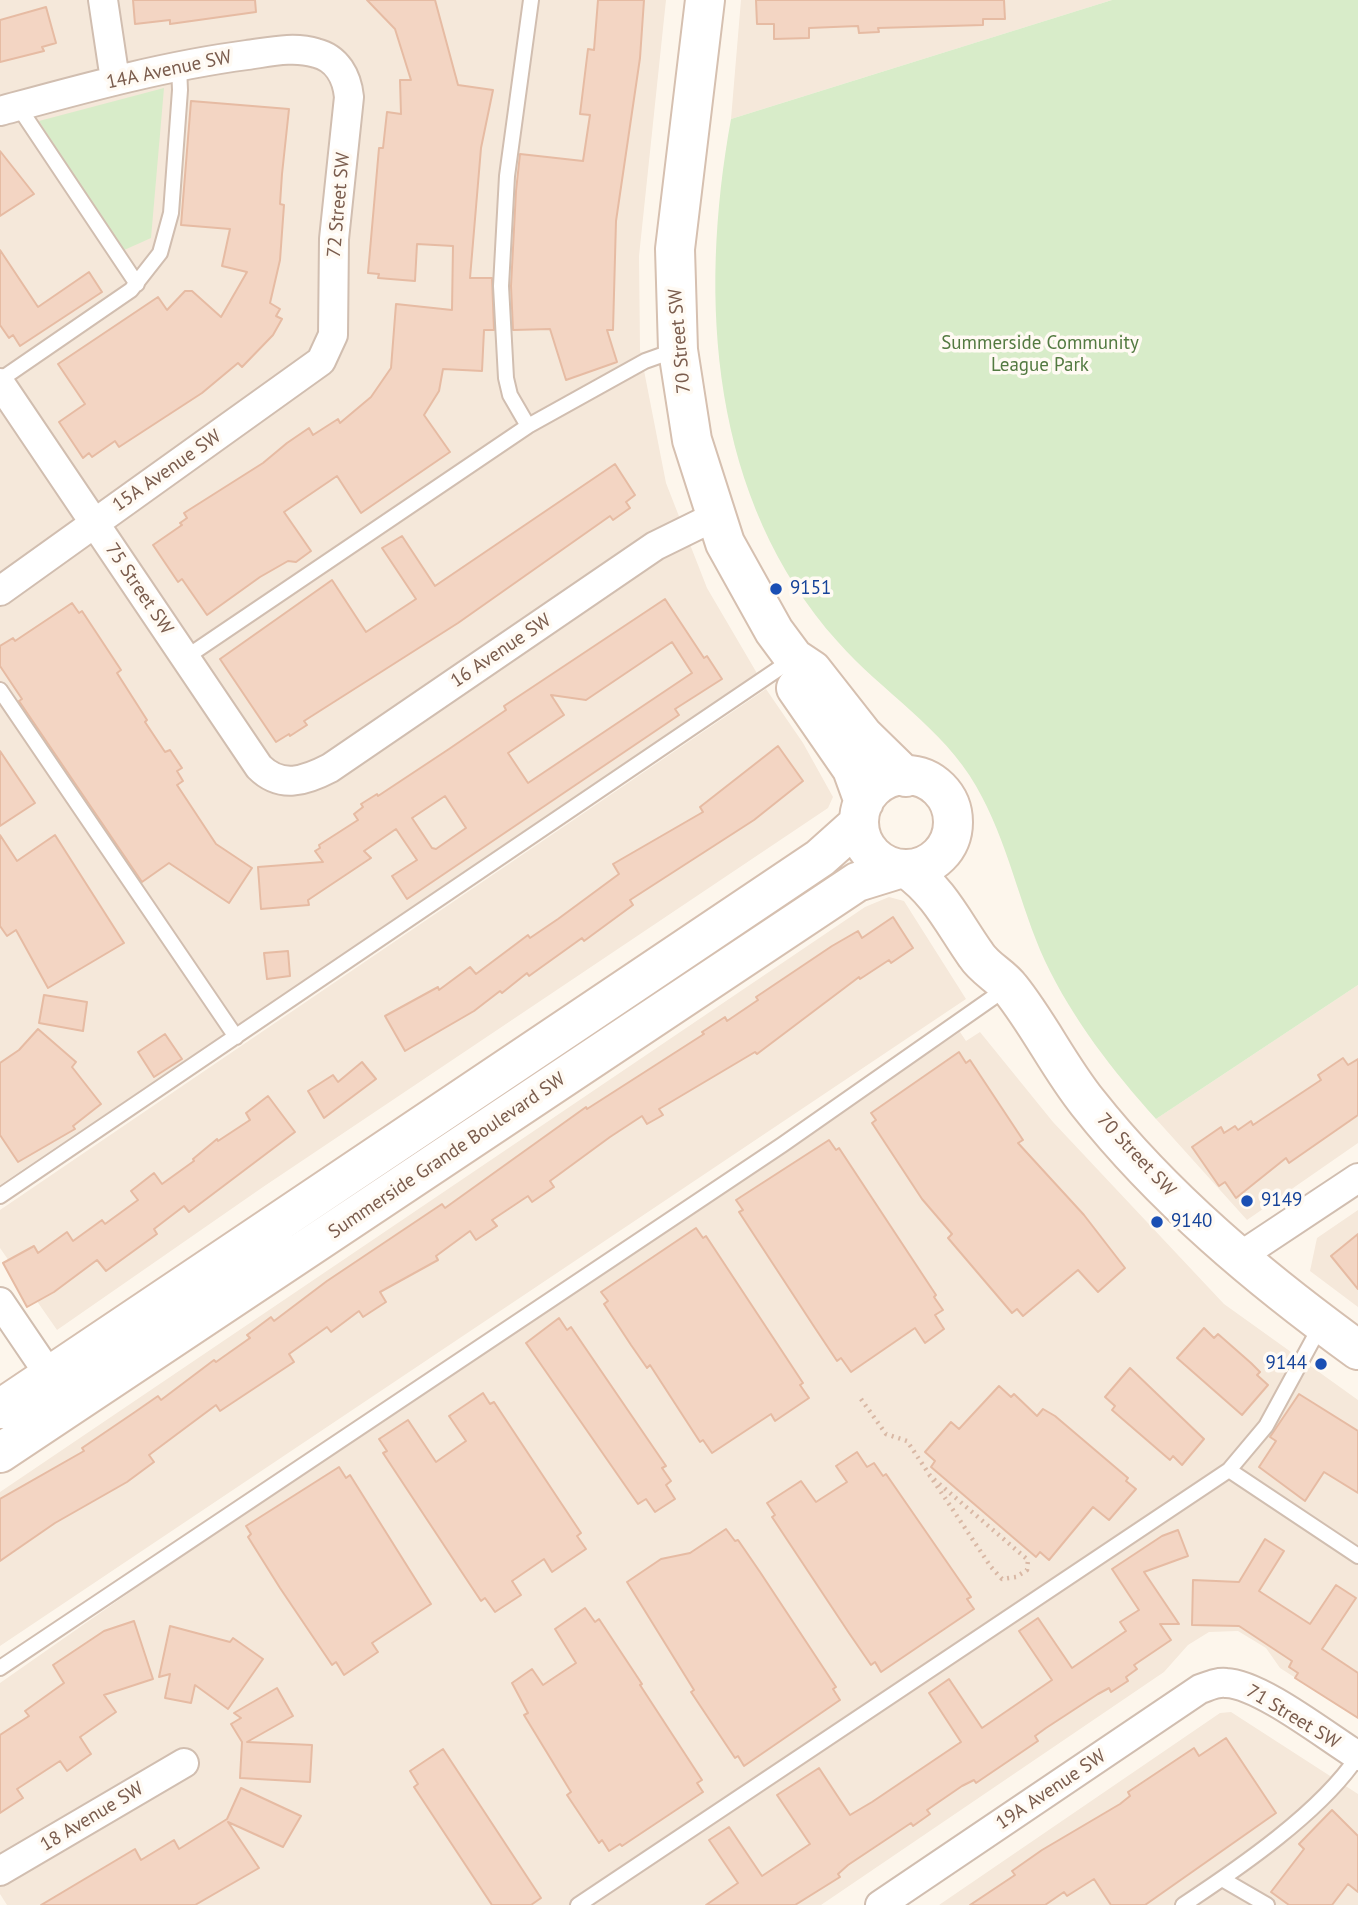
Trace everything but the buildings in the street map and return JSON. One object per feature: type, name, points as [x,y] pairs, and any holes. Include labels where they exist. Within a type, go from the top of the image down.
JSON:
[{"type":"street","points":[[103,0],[115,80]]},
{"type":"street","name":"70 Street SW","points":[[705,0],[675,249],[678,350],[692,440],[715,517],[743,580],[794,659],[812,670],[863,735],[906,776]]},
{"type":"street","name":"14A Avenue SW","points":[[9,109],[115,80],[179,66],[291,50],[317,53],[337,64]]},
{"type":"street","name":"72 Street SW","points":[[330,348],[335,315],[334,239],[349,97],[344,75],[337,64]]},
{"type":"street","name":"15A Avenue SW","points":[[0,591],[136,491],[309,372],[330,348]]},
{"type":"street","name":"75 Street SW","points":[[0,381],[259,767],[268,776],[288,782]]},
{"type":"street","name":"16 Avenue SW","points":[[288,782],[311,778],[330,768],[654,546],[715,517]]},
{"type":"street","name":"70 Street SW","points":[[794,659],[796,688],[852,769],[861,813]]},
{"type":"street","points":[[906,776],[918,776],[939,788],[952,810],[951,833],[941,855],[921,867],[903,869],[875,859],[861,837],[861,813],[877,785],[890,777],[906,776]]},
{"type":"street","name":"Summerside Grande Boulevard SW","points":[[0,1453],[60,1390],[809,866],[861,813]]},
{"type":"street","name":"70 Street SW","points":[[951,833],[956,867],[963,890],[999,950],[1009,986]]},
{"type":"street","name":"70 Street SW","points":[[903,869],[937,895],[978,959],[1009,986],[1065,1072],[1108,1127],[1187,1209],[1240,1257],[1358,1350]]},
{"type":"street","name":"Summerside Grande Boulevard SW","points":[[0,1409],[60,1390],[858,882],[903,869]]},
{"type":"street","points":[[1240,1257],[1358,1178]]},
{"type":"street","points":[[0,1302],[60,1390]]},
{"type":"street","name":"71 Street SW","points":[[1225,1682],[1258,1692],[1358,1756]]},
{"type":"street","name":"19A Avenue SW","points":[[880,1905],[1200,1689],[1225,1682]]},
{"type":"street","name":"18 Avenue SW","points":[[0,1871],[184,1763]]},
{"type":"lane","points":[[528,426],[510,395],[506,378],[501,286],[507,176],[531,0]]},
{"type":"lane","points":[[0,381],[137,284],[160,254],[169,225],[180,91],[179,66]]},
{"type":"lane","points":[[9,109],[137,284]]},
{"type":"lane","points":[[185,658],[528,426],[645,361],[678,350]]},
{"type":"lane","points":[[0,1196],[794,659]]},
{"type":"lane","points":[[0,690],[236,1037]]},
{"type":"lane","points":[[0,1668],[771,1153],[1009,986]]},
{"type":"lane","points":[[578,1905],[1229,1470],[1266,1426],[1322,1323]]},
{"type":"lane","points":[[1229,1470],[1358,1556]]},
{"type":"lane","points":[[1184,1905],[1222,1879],[1308,1810],[1344,1777],[1358,1756]]},
{"type":"lane","points":[[1222,1879],[1267,1905]]},
{"type":"path","points":[[861,1399],[886,1434],[907,1441],[929,1475],[1002,1579],[1016,1577],[1027,1570],[1028,1560],[929,1475]]},
{"type":"shaded area","points":[[0,0],[666,0],[639,256],[640,350],[666,483],[707,588],[758,675],[0,1185]]},
{"type":"shaded area","points":[[741,0],[1112,0],[731,119]]},
{"type":"shaded area","points":[[766,689],[803,743],[833,797],[828,808],[263,1187],[57,1330],[0,1248],[0,1210]]},
{"type":"shaded area","points":[[889,897],[904,901],[966,999],[0,1646],[0,1492],[865,907]]},
{"type":"shaded area","points":[[1358,985],[1358,1143],[1247,1220],[1156,1119]]},
{"type":"shaded area","points":[[960,1032],[966,1041],[980,1032],[1053,1122],[1224,1304],[1358,1400],[1358,1718],[1280,1668],[1266,1648],[1238,1631],[1209,1632],[1188,1645],[1164,1672],[821,1905],[7,1905],[0,1894],[0,1683],[223,1527]]},
{"type":"shaded area","points":[[1358,1210],[1358,1307],[1310,1271],[1317,1238]]},
{"type":"shaded area","points":[[1231,1712],[1358,1794],[1358,1905],[939,1905],[1220,1713]]},
{"type":"green space","name":"Summerside Community League Park","points":[[1112,0],[1358,0],[1358,985],[1156,1119],[1095,1044],[1056,983],[1036,939],[997,829],[976,786],[962,765],[929,728],[838,642],[795,586],[763,525],[739,461],[724,395],[717,326],[716,257],[721,188],[731,119]]},
{"type":"green space","points":[[164,88],[151,238],[122,251],[39,121]]},
{"type":"place","name":"9151","points":[[776,589]]},
{"type":"place","name":"9149","points":[[1247,1201]]},
{"type":"place","name":"9140","points":[[1157,1222]]},
{"type":"place","name":"9144","points":[[1321,1364]]}]
